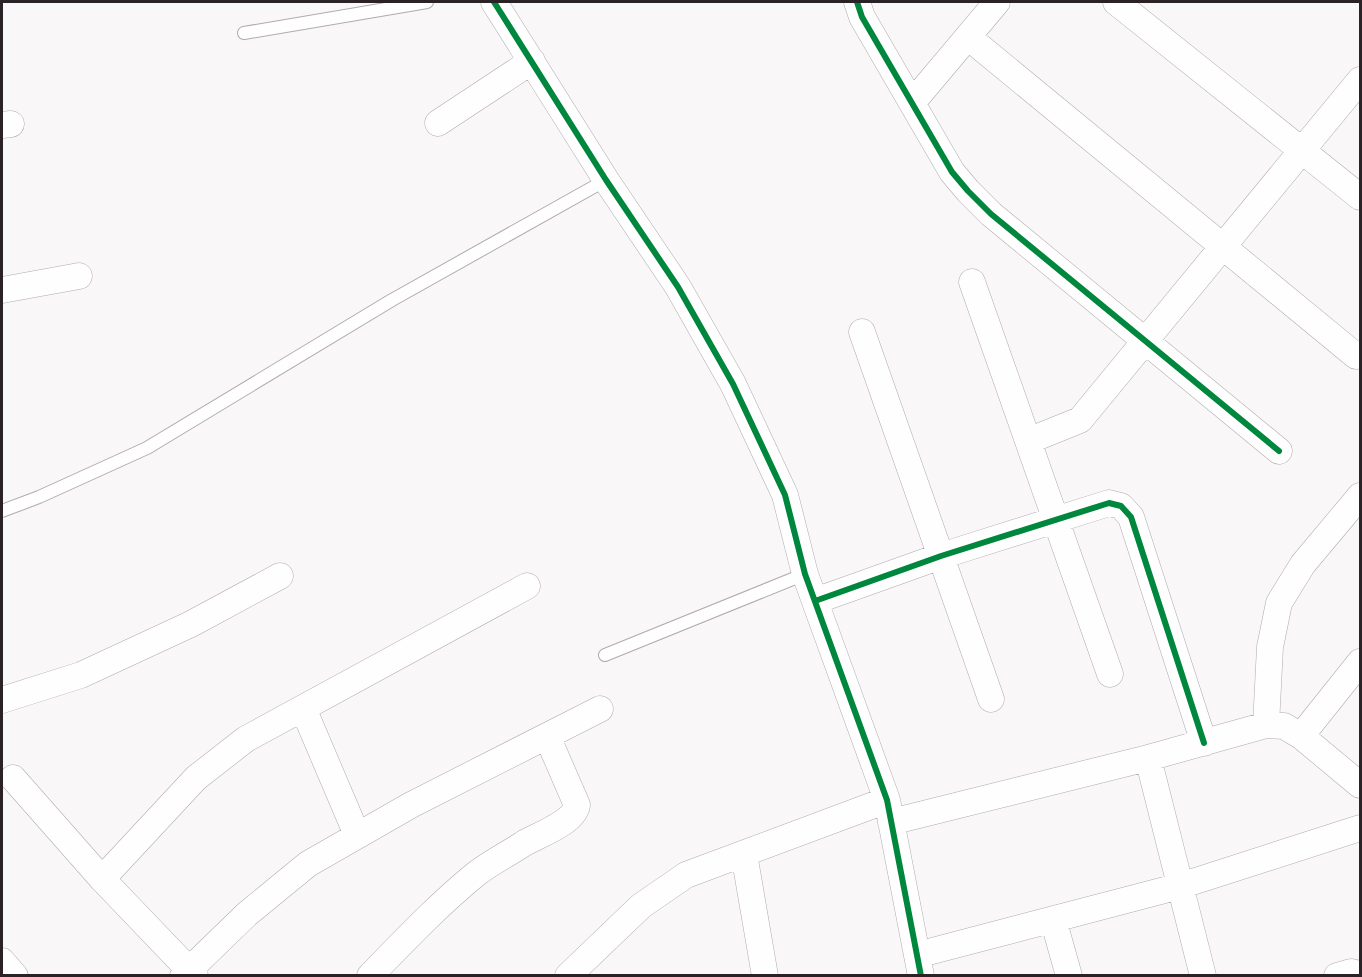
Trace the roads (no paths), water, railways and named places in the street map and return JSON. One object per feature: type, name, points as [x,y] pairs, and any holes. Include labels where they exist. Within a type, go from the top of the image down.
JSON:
[{"type":"street","points":[[494,2],[606,180],[678,287],[733,384],[785,495],[805,574],[889,811],[919,965],[1053,919],[1180,885],[1360,828]]},
{"type":"street","points":[[857,2],[862,17],[952,172],[968,191],[991,214],[1279,451]]},
{"type":"street","points":[[912,103],[997,2]]},
{"type":"street","points":[[1116,2],[1360,197]]},
{"type":"street","points":[[968,37],[1356,356]]},
{"type":"street","points":[[438,123],[532,61]]},
{"type":"street","points":[[1028,441],[1080,420],[1360,80]]},
{"type":"street","points":[[2,290],[79,276]]},
{"type":"street","points":[[972,282],[1110,674]]},
{"type":"street","points":[[862,332],[991,699]]},
{"type":"street","points":[[815,601],[941,556],[1109,502],[1121,506],[1131,517],[1204,743]]},
{"type":"street","points":[[1266,725],[1270,648],[1279,603],[1303,564],[1358,506]]},
{"type":"street","points":[[2,700],[81,675],[191,624],[280,576]]},
{"type":"street","points":[[102,879],[196,778],[246,739],[527,586]]},
{"type":"street","points":[[1300,736],[1360,662]]},
{"type":"street","points":[[303,708],[357,835]]},
{"type":"street","points":[[13,778],[189,974],[247,914],[308,864],[411,805],[600,710]]},
{"type":"street","points":[[568,975],[641,906],[686,875],[744,854],[889,811],[1148,758],[1266,725],[1284,726],[1300,736],[1360,785]]},
{"type":"street","points":[[370,975],[477,873],[575,813],[577,805],[547,736]]},
{"type":"street","points":[[1148,758],[1203,975]]},
{"type":"street","points":[[744,854],[765,975]]},
{"type":"street","points":[[1053,919],[1069,975]]},
{"type":"street","points":[[593,951],[597,975]]},
{"type":"street","points":[[2,961],[15,975]]},
{"type":"street","points":[[1337,975],[1351,972],[1360,974]]},
{"type":"lane","points":[[244,33],[427,2]]},
{"type":"lane","points":[[2,511],[39,497],[147,448],[392,300],[606,180]]},
{"type":"lane","points":[[605,654],[805,574]]}]
